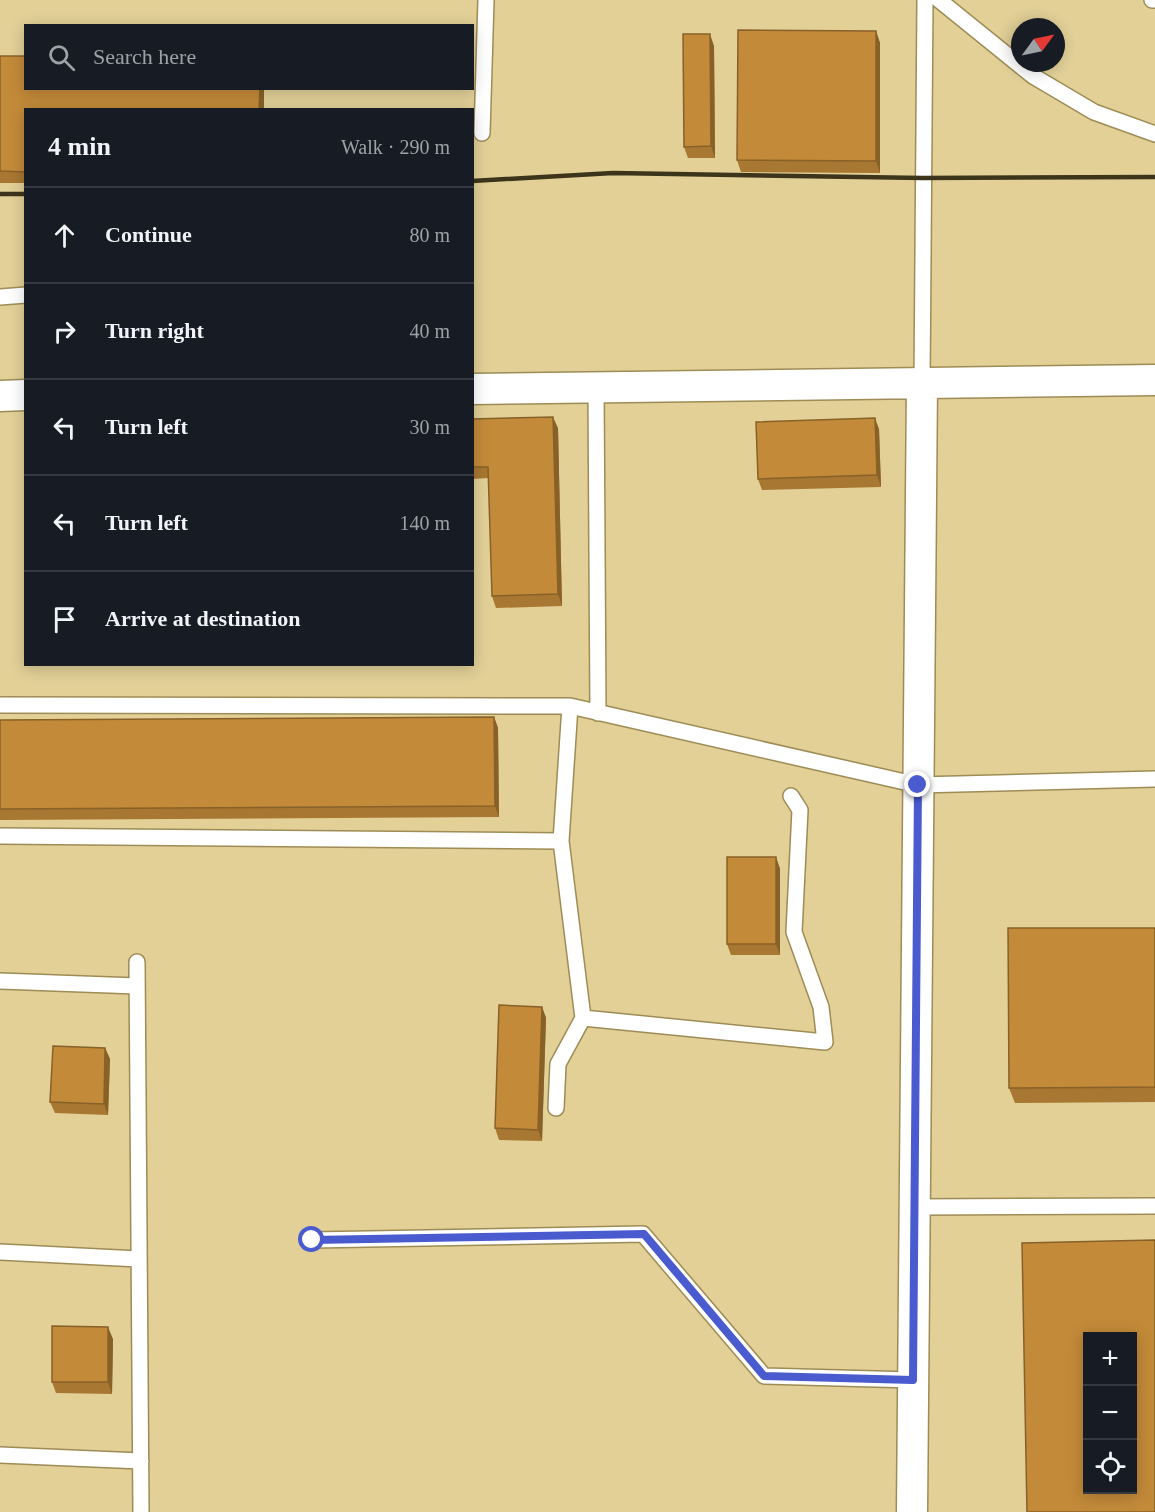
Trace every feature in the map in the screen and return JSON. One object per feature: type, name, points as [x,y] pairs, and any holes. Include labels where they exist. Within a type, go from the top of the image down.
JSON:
[{"type":"street","points":[[474,389],[1155,380]]},
{"type":"street","points":[[912,1512],[922,383]]},
{"type":"street","points":[[0,396],[24,395]]},
{"type":"lane","points":[[482,133],[486,0]]},
{"type":"lane","points":[[922,383],[925,0]]},
{"type":"lane","points":[[939,0],[1034,76],[1094,112],[1155,134]]},
{"type":"lane","points":[[0,297],[24,296]]},
{"type":"lane","points":[[596,387],[598,713]]},
{"type":"lane","points":[[0,705],[570,706],[918,785],[1155,779]]},
{"type":"lane","points":[[556,1108],[558,1064],[583,1017],[561,842],[570,706]]},
{"type":"lane","points":[[583,1017],[825,1042],[821,1007],[794,932],[800,810],[791,796]]},
{"type":"lane","points":[[0,836],[561,842]]},
{"type":"lane","points":[[137,962],[141,1512]]},
{"type":"lane","points":[[0,981],[137,986]]},
{"type":"lane","points":[[915,1207],[1155,1206]]},
{"type":"lane","points":[[312,1240],[644,1234],[764,1376],[913,1380]]},
{"type":"lane","points":[[0,1252],[139,1259]]},
{"type":"lane","points":[[0,1455],[141,1461]]},
{"type":"building","points":[[738,30],[876,31],[876,161],[737,160]]},
{"type":"building","points":[[683,34],[710,34],[711,146],[684,147]]},
{"type":"building","points":[[0,56],[24,56],[24,90],[260,90],[259,108],[24,108],[24,172],[0,171]]},
{"type":"building","points":[[553,417],[558,594],[492,596],[488,467],[474,467],[474,419]]},
{"type":"building","points":[[875,418],[877,475],[758,479],[756,422]]},
{"type":"building","points":[[494,717],[495,806],[0,809],[0,720]]},
{"type":"building","points":[[727,857],[776,857],[776,944],[727,944]]},
{"type":"building","points":[[1008,928],[1155,928],[1155,1087],[1009,1088]]},
{"type":"building","points":[[499,1005],[542,1007],[538,1130],[495,1128]]},
{"type":"building","points":[[53,1046],[105,1048],[104,1104],[50,1102]]},
{"type":"building","points":[[1155,1240],[1155,1512],[1027,1512],[1022,1243]]},
{"type":"building","points":[[52,1326],[108,1327],[108,1382],[52,1382]]},
{"type":"railway","points":[[474,181],[613,173],[923,178],[1155,177]]},
{"type":"railway","points":[[0,194],[24,194]]},
{"type":"route","points":[[312,1240],[644,1234],[764,1376],[913,1380],[918,785]]}]
